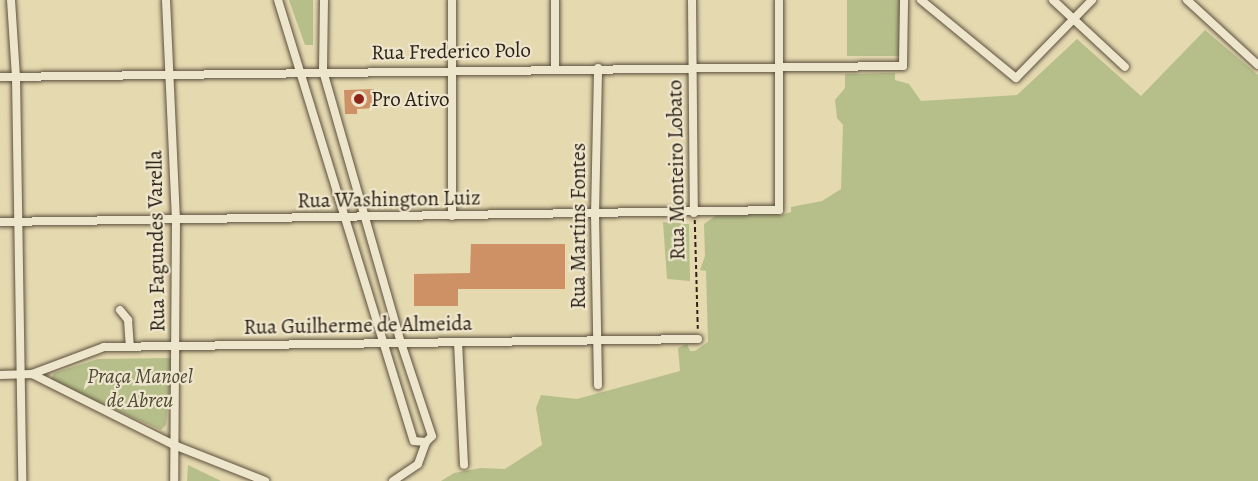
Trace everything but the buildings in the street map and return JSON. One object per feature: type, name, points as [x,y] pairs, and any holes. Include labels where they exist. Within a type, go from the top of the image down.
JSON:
[{"type":"street","points":[[11,0],[16,77],[23,374],[22,481]]},
{"type":"street","name":"Rua Fagundes Varella","points":[[166,0],[176,221],[177,345],[174,481]]},
{"type":"street","points":[[278,0],[302,71],[342,218],[385,344],[414,441],[429,439]]},
{"type":"street","points":[[324,0],[323,71],[429,439],[418,464],[393,481]]},
{"type":"street","points":[[452,0],[452,216]]},
{"type":"street","points":[[555,0],[555,68]]},
{"type":"street","name":"Rua Monteiro Lobato","points":[[692,0],[694,213]]},
{"type":"street","points":[[779,0],[780,67]]},
{"type":"street","name":"Rua Frederico Polo","points":[[0,77],[302,71],[903,66],[904,0]]},
{"type":"street","points":[[921,0],[1016,78],[1092,0]]},
{"type":"street","points":[[1053,0],[1125,67]]},
{"type":"street","points":[[1187,0],[1258,65]]},
{"type":"street","name":"Rua Washington Luiz","points":[[0,222],[342,218],[363,215],[595,215],[779,210],[780,67]]},
{"type":"street","name":"Rua Martins Fontes","points":[[598,68],[595,215],[598,385]]},
{"type":"street","points":[[120,310],[128,320],[130,346]]},
{"type":"street","name":"Rua Guilherme de Almeida","points":[[0,375],[32,374],[104,347],[698,339]]},
{"type":"street","points":[[458,342],[464,465]]},
{"type":"street","points":[[32,374],[174,445],[265,481]]},
{"type":"path","name":"Rua Monteiro Lobato","points":[[694,213],[698,339]]},
{"type":"green space","points":[[289,0],[313,0],[313,45],[305,45]]},
{"type":"green space","points":[[847,0],[902,0],[902,56],[847,56]]},
{"type":"green space","points":[[1205,30],[1258,75],[1258,481],[441,481],[454,473],[481,468],[505,469],[542,445],[536,408],[541,395],[577,399],[680,371],[678,348],[687,344],[690,351],[695,351],[708,342],[706,271],[700,270],[705,256],[704,224],[718,214],[758,210],[781,215],[791,212],[791,207],[822,201],[841,189],[843,125],[837,118],[835,100],[845,88],[845,74],[895,73],[895,80],[909,84],[921,101],[1017,95],[1077,39],[1141,96]]},
{"type":"green space","points":[[663,222],[689,224],[690,281],[667,279]]},
{"type":"green space","name":"Praça Manoel de Abreu","points":[[173,358],[166,425],[161,430],[50,381],[54,373],[98,359]]},
{"type":"green space","points":[[188,465],[221,481],[187,481]]},
{"type":"place","name":"Pro Ativo","points":[[359,99]]}]
